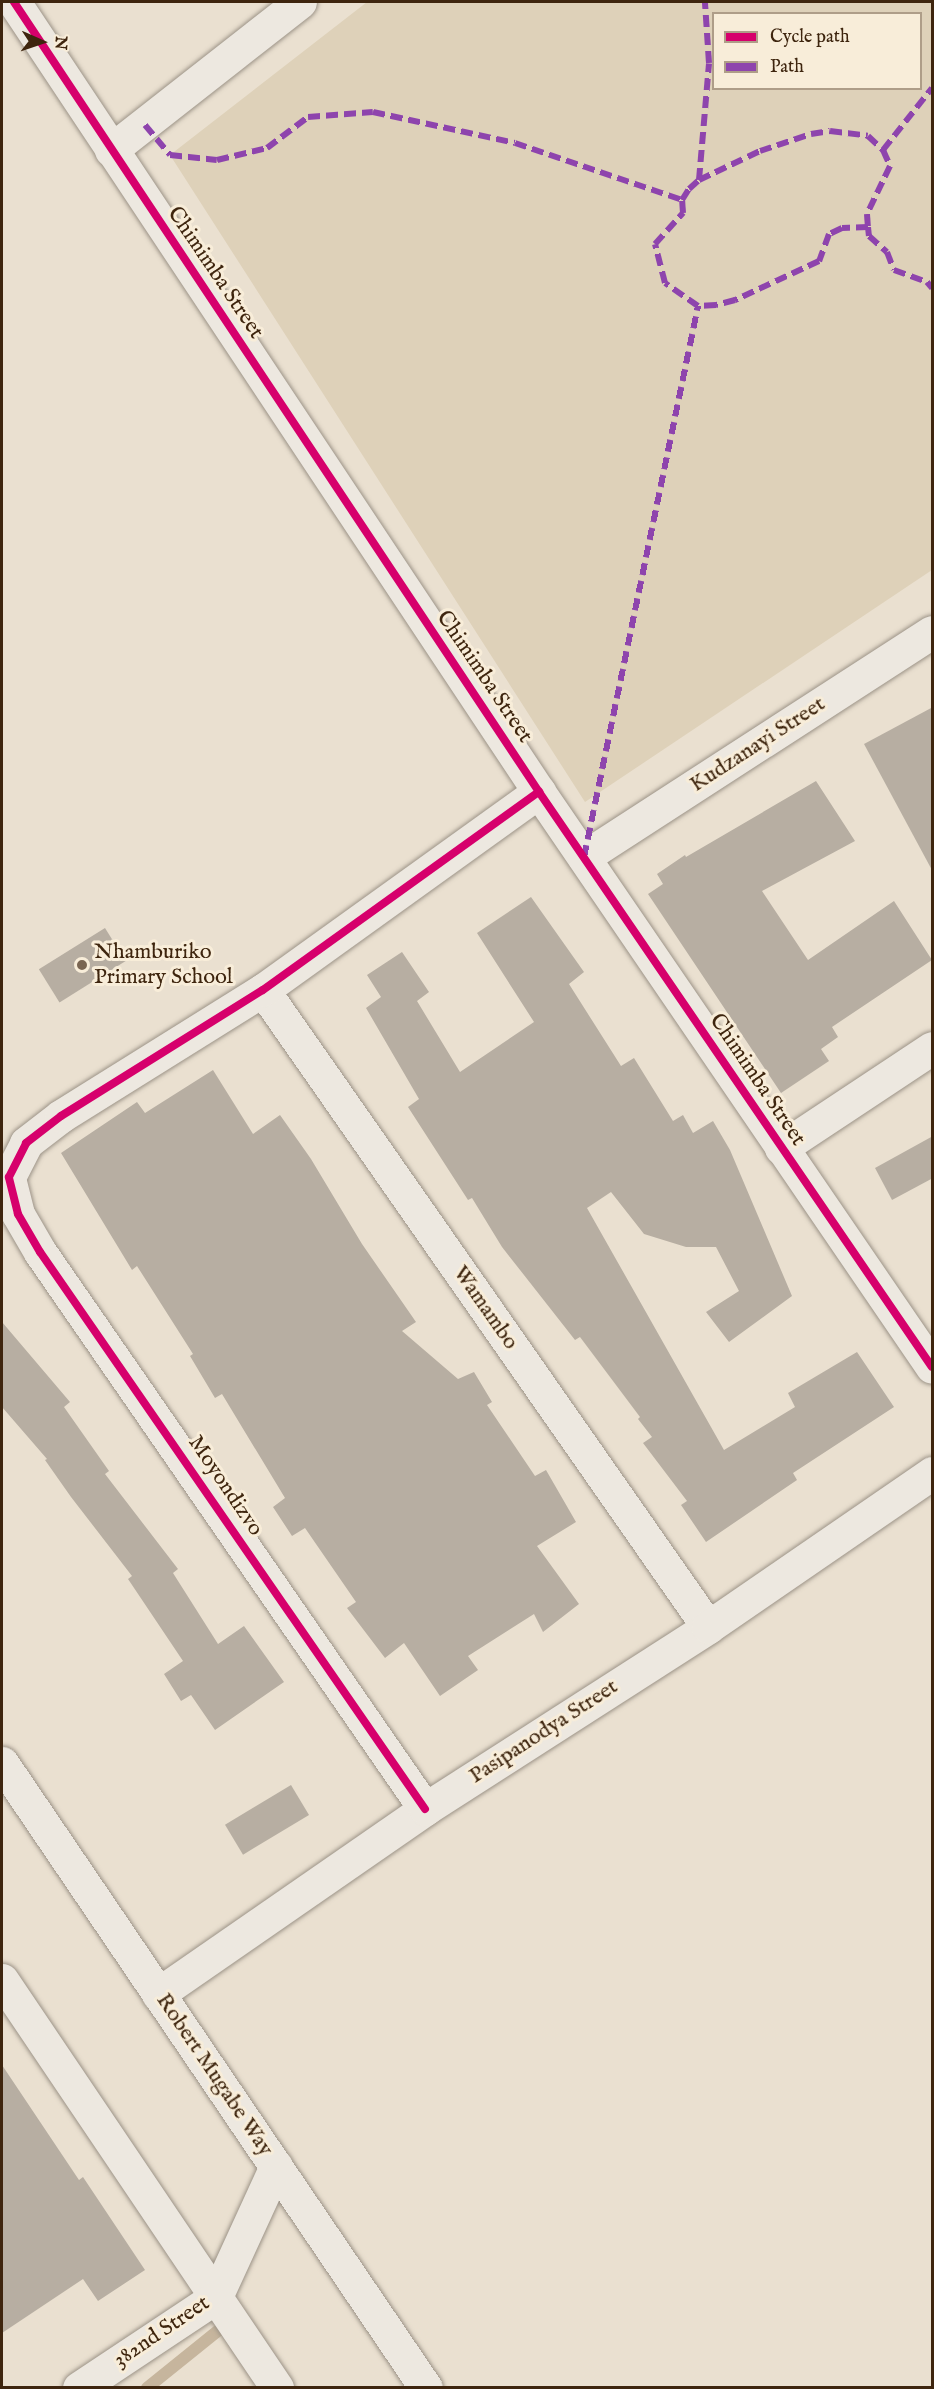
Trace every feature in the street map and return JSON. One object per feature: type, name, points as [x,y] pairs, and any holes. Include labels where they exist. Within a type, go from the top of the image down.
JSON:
[{"type":"street","name":"Chimimba Street","points":[[14,2],[539,792],[933,1367]]},
{"type":"street","points":[[111,150],[300,2]]},
{"type":"street","name":"Kudzanayi Street","points":[[584,857],[933,632]]},
{"type":"street","points":[[262,990],[539,792]]},
{"type":"street","name":"Moyondizvo","points":[[262,990],[61,1116],[26,1143],[9,1177],[18,1214],[40,1252],[425,1809]]},
{"type":"street","name":"Wamambo","points":[[262,990],[708,1627]]},
{"type":"street","points":[[781,1148],[933,1048]]},
{"type":"street","name":"Pasipanodya Street","points":[[158,1994],[425,1809],[708,1627],[933,1473]]},
{"type":"street","name":"Robert Mugabe Way","points":[[2,1763],[426,2388]]},
{"type":"street","points":[[3,1986],[277,2388]]},
{"type":"street","name":"382nd Street","points":[[79,2388],[216,2297],[276,2166]]},
{"type":"shaded area","points":[[367,2],[932,2],[932,570],[585,802],[170,155]]},
{"type":"building","points":[[933,707],[933,872],[864,744]]},
{"type":"building","points":[[816,781],[855,841],[762,891],[808,960],[894,901],[932,960],[832,1027],[838,1037],[821,1049],[829,1061],[781,1093],[648,894],[663,884],[657,874],[685,855],[686,857]]},
{"type":"building","points":[[531,897],[584,972],[569,984],[621,1066],[634,1058],[673,1121],[683,1115],[693,1133],[713,1121],[730,1150],[792,1296],[729,1342],[706,1312],[739,1291],[716,1247],[686,1247],[644,1234],[611,1192],[587,1208],[724,1450],[795,1407],[788,1393],[857,1352],[894,1407],[793,1473],[797,1480],[706,1542],[681,1505],[687,1501],[643,1443],[652,1437],[638,1419],[640,1417],[580,1337],[575,1340],[502,1247],[472,1198],[468,1200],[408,1107],[419,1099],[366,1008],[381,997],[367,975],[402,952],[429,992],[417,1001],[460,1072],[534,1022],[477,933]]},
{"type":"building","name":"Nhamburiko Primary School","points":[[105,928],[126,961],[60,1002],[39,969]]},
{"type":"building","points":[[213,1070],[253,1134],[280,1115],[311,1159],[362,1244],[416,1322],[402,1331],[458,1379],[474,1372],[492,1402],[487,1405],[535,1476],[546,1470],[576,1522],[537,1546],[579,1604],[543,1632],[534,1614],[468,1656],[478,1670],[440,1696],[404,1643],[385,1658],[347,1608],[356,1602],[305,1528],[292,1536],[273,1507],[285,1498],[222,1394],[215,1398],[190,1356],[193,1354],[137,1266],[132,1270],[61,1153],[137,1102],[145,1113]]},
{"type":"building","points":[[933,1136],[933,1178],[892,1200],[875,1168]]},
{"type":"building","points":[[2,1322],[70,1402],[64,1407],[109,1471],[105,1474],[178,1569],[173,1573],[218,1644],[244,1626],[284,1682],[215,1730],[191,1695],[181,1701],[164,1674],[183,1661],[128,1579],[132,1576],[71,1497],[45,1460],[47,1459],[2,1407]]},
{"type":"building","points":[[291,1785],[309,1815],[243,1855],[225,1825]]},
{"type":"building","points":[[2,2065],[79,2180],[83,2177],[145,2270],[98,2301],[83,2279],[2,2333]]},
{"type":"waterway","points":[[147,2388],[219,2330]]},
{"type":"marked path","points":[[699,180],[709,63],[705,2]]},
{"type":"marked path","points":[[883,150],[932,88]]},
{"type":"marked path","points":[[145,125],[170,155],[217,160],[267,148],[308,117],[373,112],[515,143],[682,200]]},
{"type":"marked path","points":[[830,131],[868,136],[883,150],[890,166],[867,214],[868,227],[842,228],[829,234],[819,261],[735,300],[716,305],[698,306],[665,283],[655,244],[683,213],[682,200],[689,189],[699,180],[760,151],[811,134],[830,131]]},
{"type":"marked path","points":[[868,227],[869,236],[887,252],[894,270],[927,282],[932,288]]},
{"type":"marked path","points":[[584,857],[698,306]]},
{"type":"cycle path","points":[[14,2],[539,792],[932,1367]]},
{"type":"cycle path","points":[[425,1809],[40,1252],[18,1214],[9,1177],[26,1143],[61,1116],[263,990],[539,792]]},
{"type":"place","name":"Nhamburiko Primary School","points":[[82,965]]}]
